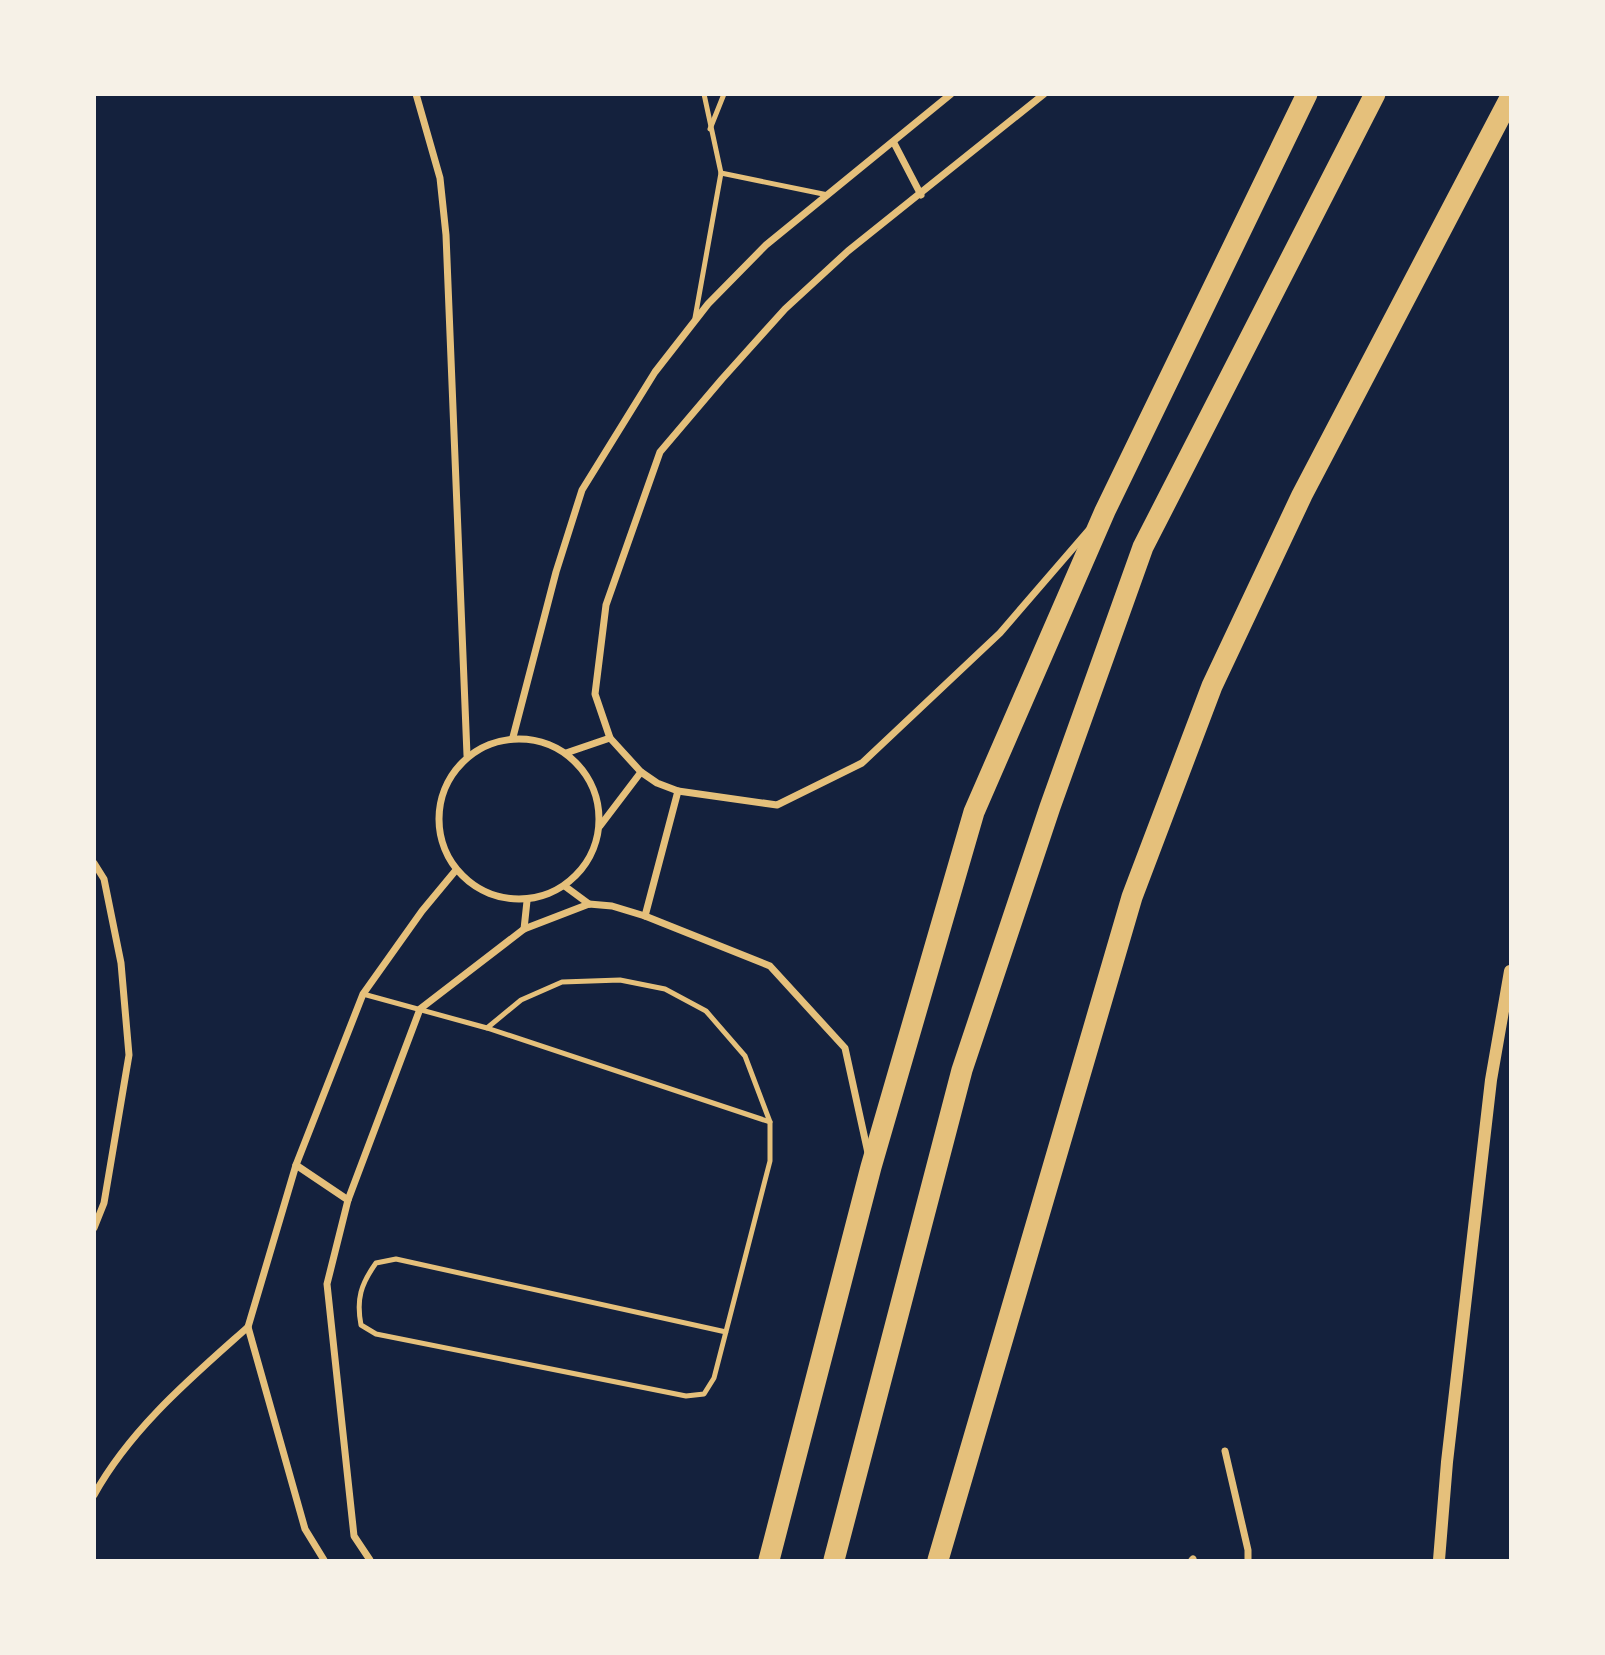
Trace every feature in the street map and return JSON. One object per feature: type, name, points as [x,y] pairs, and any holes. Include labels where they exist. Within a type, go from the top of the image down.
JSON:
[{"type":"highway","points":[[769,1560],[871,1167],[974,812],[1105,511],[1307,94]]},
{"type":"highway","points":[[834,1560],[962,1070],[1050,807],[1143,547],[1375,94]]},
{"type":"highway","points":[[938,1560],[1132,897],[1212,686],[1302,495],[1510,99]]},
{"type":"street","points":[[416,94],[440,178],[446,235],[467,755]]},
{"type":"street","points":[[513,737],[552,584],[582,490],[655,372],[708,304],[766,244],[894,143],[951,94]]},
{"type":"street","points":[[1044,94],[848,251],[785,309],[660,452],[606,605],[595,694],[610,738],[640,772],[657,783],[678,791],[777,805],[862,763],[1000,634],[1105,511]]},
{"type":"street","points":[[894,143],[922,194]]},
{"type":"street","points":[[600,826],[593,785],[566,753],[513,737],[494,742],[467,755],[456,769],[441,802],[441,838],[456,870],[488,895],[527,901],[566,887],[590,860],[600,826],[640,772]]},
{"type":"street","points":[[566,753],[610,738]]},
{"type":"street","points":[[645,916],[678,791]]},
{"type":"street","points":[[94,863],[104,879],[121,963],[129,1055],[104,1203],[94,1228]]},
{"type":"street","points":[[94,1495],[104,1478],[166,1400],[248,1327],[296,1165],[363,994],[422,911],[456,870]]},
{"type":"street","points":[[566,887],[589,904]]},
{"type":"street","points":[[524,929],[527,901]]},
{"type":"street","points":[[370,1560],[354,1536],[327,1284],[348,1200],[420,1009],[524,929],[589,904],[612,906],[645,916],[770,966],[845,1048],[871,1167]]},
{"type":"street","points":[[1439,1560],[1447,1462],[1491,1080],[1510,971]]},
{"type":"street","points":[[296,1165],[348,1200]]},
{"type":"street","points":[[248,1327],[305,1529],[324,1560]]},
{"type":"street","points":[[1224,1451],[1248,1550],[1248,1560]]},
{"type":"lane","points":[[694,322],[721,173],[704,94]]},
{"type":"lane","points":[[710,129],[724,94]]},
{"type":"lane","points":[[721,173],[828,195]]},
{"type":"lane","points":[[487,1028],[521,1000],[562,982],[620,980],[664,989],[706,1011],[745,1056],[770,1122],[770,1161],[726,1332],[714,1378],[704,1394],[686,1396],[376,1334],[361,1325],[358,1310],[363,1282],[376,1263],[396,1259],[726,1332]]},
{"type":"lane","points":[[363,994],[487,1028],[770,1122]]}]
